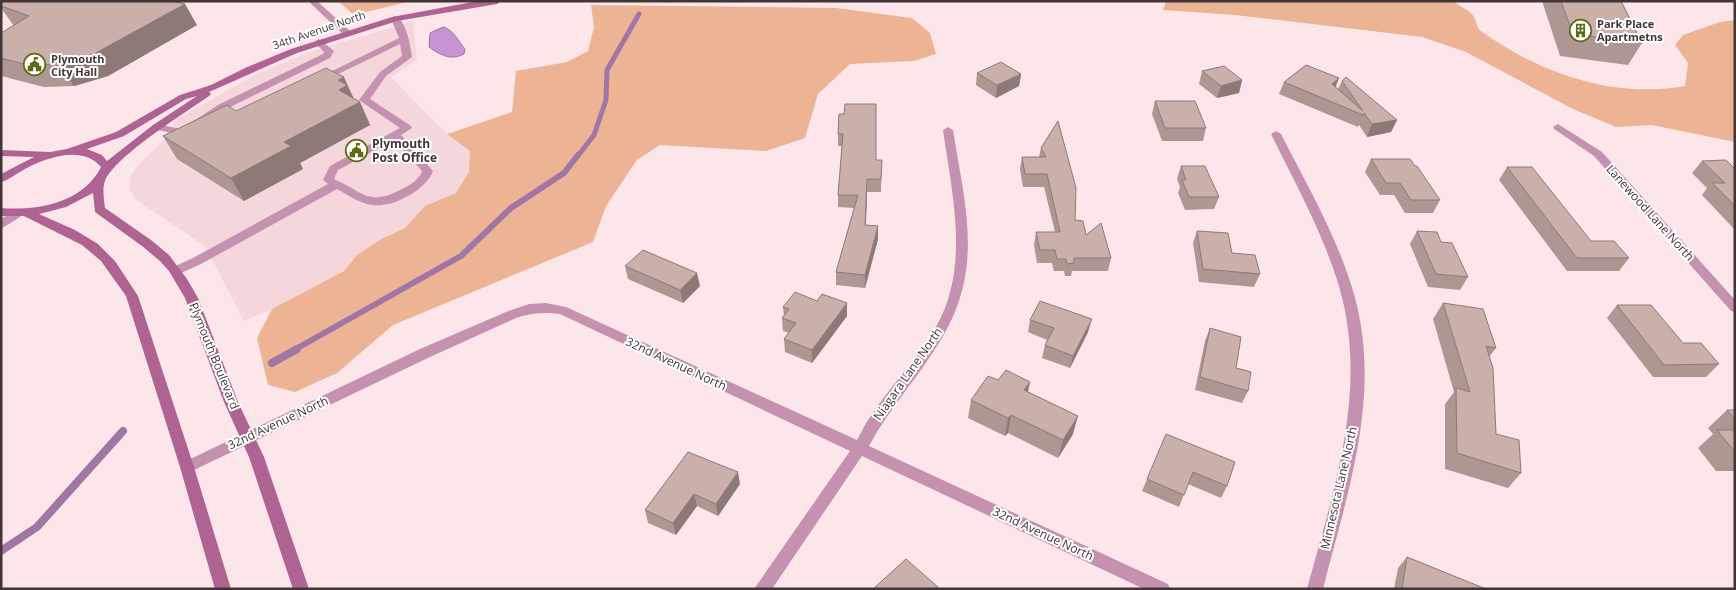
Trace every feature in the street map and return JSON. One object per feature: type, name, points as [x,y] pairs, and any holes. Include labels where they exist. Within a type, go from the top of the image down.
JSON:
[{"type":"street","points":[[312,1],[347,33]]},
{"type":"street","name":"34th Avenue North","points":[[69,152],[120,134],[142,123],[183,97],[214,87],[264,63],[319,42],[395,19],[497,1]]},
{"type":"street","points":[[395,19],[404,39],[407,58],[382,74],[364,100],[407,128],[334,168],[328,180],[370,202],[381,203],[391,200],[422,182],[428,171],[395,135]]},
{"type":"street","points":[[315,82],[404,39]]},
{"type":"street","points":[[182,133],[222,107],[327,56],[329,51],[319,42]]},
{"type":"street","name":"34th Avenue North","points":[[106,167],[157,127],[214,87]]},
{"type":"street","points":[[157,127],[182,133],[202,134]]},
{"type":"street","name":"Lanewood Lane North","points":[[1558,127],[1598,154],[1735,308]]},
{"type":"street","name":"Niagara Lane North","points":[[762,589],[859,449],[873,424],[943,325],[957,293],[962,262],[962,232],[948,130]]},
{"type":"street","name":"Minnesota Lane North","points":[[1276,134],[1325,235],[1344,283],[1356,337],[1358,393],[1349,455],[1315,589]]},
{"type":"street","points":[[1,153],[56,154],[69,152],[95,154],[103,159],[106,167],[98,182],[86,193],[68,202],[22,214],[1,225]]},
{"type":"street","points":[[1,179],[18,168],[56,154]]},
{"type":"street","name":"Plymouth Boulevard","points":[[98,182],[99,210],[152,246],[175,270],[198,311],[229,399],[249,437],[301,589]]},
{"type":"street","points":[[175,270],[197,261],[337,184]]},
{"type":"street","points":[[1,212],[22,214],[70,234],[94,248],[122,279],[132,296],[187,467],[223,589]]},
{"type":"street","name":"32nd Avenue North","points":[[187,467],[424,353],[510,315],[529,309],[546,308],[562,310],[1162,589]]},
{"type":"shaded area","points":[[338,1],[411,1],[354,15]]},
{"type":"shaded area","points":[[1166,1],[1453,1],[1472,15],[1481,31],[1527,59],[1578,79],[1631,89],[1685,86],[1688,63],[1675,45],[1683,35],[1720,22],[1735,20],[1735,142],[1652,125],[1616,127],[1573,109],[1466,52],[1422,37],[1235,15],[1163,10]]},
{"type":"shaded area","points":[[591,5],[836,8],[912,18],[930,33],[936,54],[914,61],[850,64],[818,94],[805,138],[766,151],[660,145],[637,160],[606,206],[593,242],[393,325],[337,373],[295,392],[268,385],[257,338],[272,309],[344,271],[357,255],[381,239],[405,228],[425,206],[456,193],[469,172],[470,151],[447,134],[512,112],[516,71],[567,62],[588,51],[594,27]]},
{"type":"shaded area","points":[[413,21],[417,60],[391,77],[447,134],[470,151],[469,172],[456,193],[425,206],[405,228],[381,239],[357,255],[344,271],[272,309],[244,321],[205,246],[136,200],[129,188],[131,175],[140,163],[164,140],[177,119],[255,75],[309,52]]},
{"type":"shaded area","points":[[443,27],[450,30],[456,36],[465,49],[464,54],[450,57],[429,47],[430,33]]},
{"type":"building","points":[[1,1],[172,1],[185,4],[94,54],[59,64],[28,65],[1,58],[1,33],[29,16],[1,6]]},
{"type":"building","points":[[1561,1],[1621,1],[1642,43],[1573,34]]},
{"type":"building","points":[[1001,62],[1021,74],[997,85],[977,73]]},
{"type":"building","points":[[1306,65],[1339,78],[1332,84],[1363,111],[1342,81],[1346,77],[1397,120],[1372,124],[1364,113],[1363,115],[1284,82]]},
{"type":"building","points":[[1224,66],[1242,80],[1221,86],[1202,71]]},
{"type":"building","points":[[326,68],[344,77],[338,80],[347,85],[339,90],[360,102],[284,142],[291,146],[231,178],[163,136],[227,105],[236,111]]},
{"type":"building","points":[[1155,101],[1195,101],[1206,128],[1165,128]]},
{"type":"building","points":[[845,104],[876,104],[876,160],[882,160],[881,179],[867,179],[865,225],[878,226],[865,275],[836,272],[858,195],[838,195],[843,134],[838,134],[839,114],[844,114]]},
{"type":"building","points":[[1058,121],[1076,188],[1075,220],[1083,221],[1086,235],[1101,223],[1111,258],[1074,258],[1074,263],[1067,264],[1066,259],[1057,259],[1055,250],[1040,250],[1036,232],[1060,232],[1047,174],[1025,174],[1022,157],[1046,157],[1041,148]]},
{"type":"building","points":[[1371,159],[1410,159],[1417,166],[1440,200],[1411,200],[1400,183],[1386,183]]},
{"type":"building","points":[[1726,160],[1735,169],[1735,206],[1712,183],[1725,183],[1702,161]]},
{"type":"building","points":[[1181,166],[1205,166],[1219,197],[1189,197],[1182,180],[1186,180]]},
{"type":"building","points":[[1507,167],[1532,167],[1591,241],[1614,241],[1629,258],[1577,258]]},
{"type":"building","points":[[1197,231],[1228,233],[1232,253],[1255,255],[1260,274],[1203,269]]},
{"type":"building","points":[[1417,231],[1437,232],[1441,242],[1452,243],[1468,277],[1436,274]]},
{"type":"building","points":[[643,250],[697,273],[680,290],[625,266]]},
{"type":"building","points":[[795,292],[817,301],[822,294],[847,303],[812,350],[784,339],[796,323],[782,318],[789,309],[783,307]]},
{"type":"building","points":[[1040,301],[1092,319],[1073,356],[1045,345],[1054,328],[1030,320]]},
{"type":"building","points":[[1443,303],[1483,309],[1496,348],[1486,346],[1493,368],[1496,434],[1519,440],[1521,473],[1457,453],[1456,388],[1470,392]]},
{"type":"building","points":[[1617,305],[1651,305],[1683,343],[1701,343],[1719,364],[1664,365]]},
{"type":"building","points":[[1210,328],[1241,337],[1236,368],[1251,372],[1248,391],[1200,377]]},
{"type":"building","points":[[1006,370],[1030,382],[1024,390],[1078,416],[1063,440],[1011,415],[1008,418],[971,400],[988,376],[998,380]]},
{"type":"building","points":[[1727,410],[1735,410],[1735,420]]},
{"type":"building","points":[[1717,430],[1735,430],[1735,452]]},
{"type":"building","points":[[1166,434],[1235,462],[1227,486],[1193,472],[1184,495],[1147,479]]},
{"type":"building","points":[[688,452],[738,472],[716,504],[694,494],[673,523],[645,510]]},
{"type":"building","points":[[1407,557],[1486,589],[1402,589]]},
{"type":"building","points":[[906,559],[938,587],[936,589],[873,589]]},
{"type":"waterway","points":[[577,157],[594,135],[606,100],[607,70],[639,14]]},
{"type":"waterway","points":[[294,350],[461,256],[511,208],[564,173],[578,155]]},
{"type":"waterway","points":[[272,363],[297,349]]},
{"type":"waterway","points":[[1,551],[37,527],[123,431]]},
{"type":"place","name":"Park Place Apartmetns","points":[[1581,30]]},
{"type":"place","name":"Plymouth City Hall","points":[[35,65]]},
{"type":"place","name":"Plymouth Post Office","points":[[356,151]]}]
